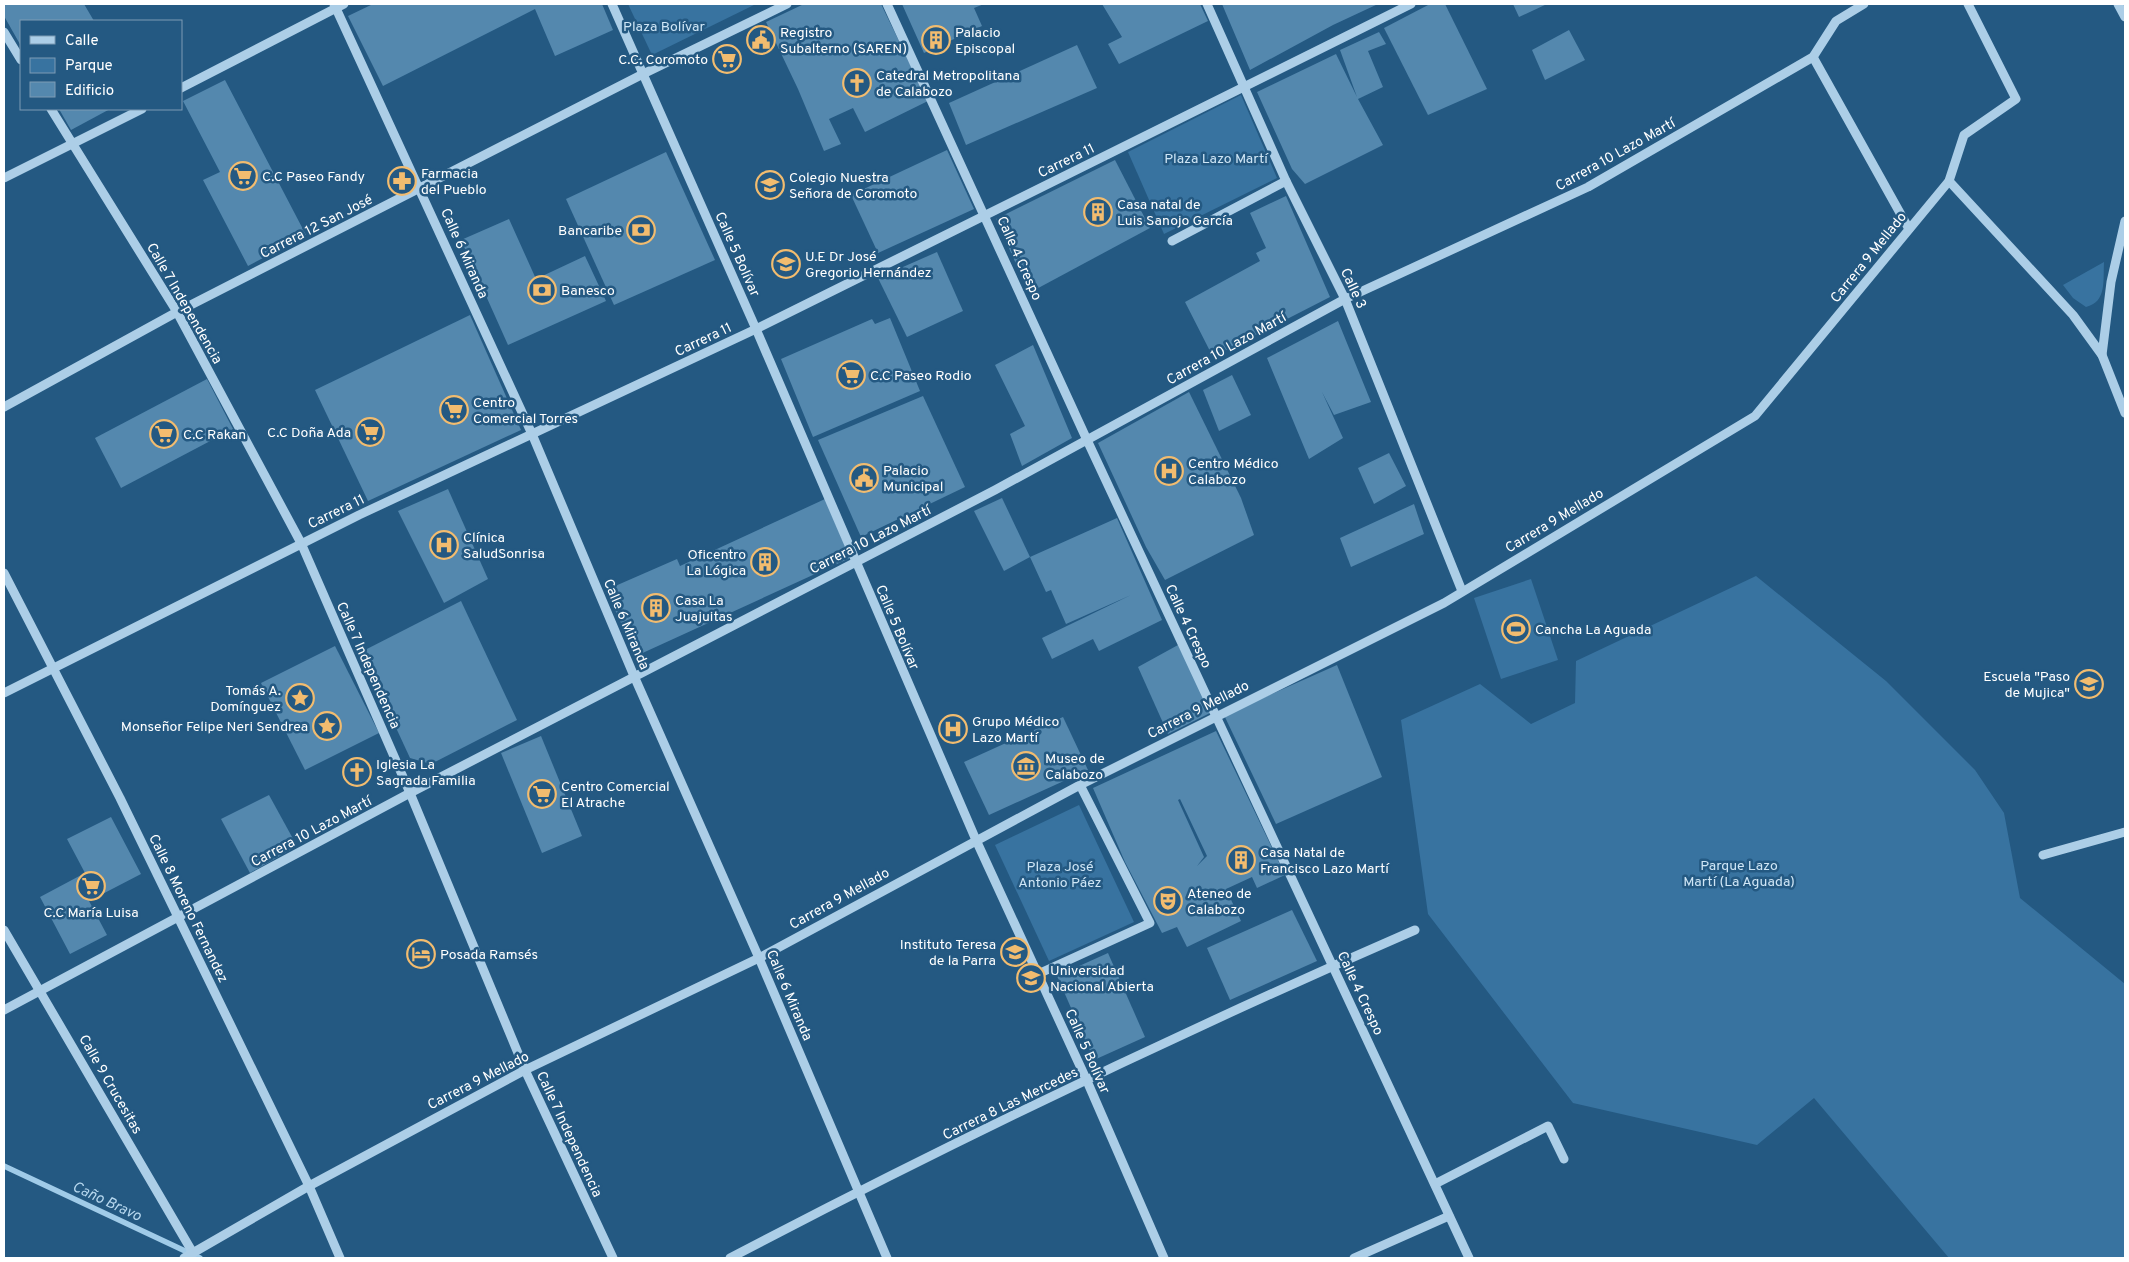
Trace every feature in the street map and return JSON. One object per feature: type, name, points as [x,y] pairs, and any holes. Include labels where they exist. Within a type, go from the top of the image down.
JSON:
[{"type":"street","name":"Calle 5 Bolívar","points":[[612,4],[756,329],[976,840],[1087,1081],[1164,1258]]},
{"type":"street","name":"Carrera 12 San José","points":[[4,407],[176,312],[421,189],[643,74],[787,4]]},
{"type":"street","name":"Calle 4 Crespo","points":[[887,4],[1087,440],[1469,1258]]},
{"type":"street","name":"Calle 3","points":[[1207,4],[1286,181],[1345,298],[1462,591]]},
{"type":"street","name":"Carrera 11","points":[[4,693],[301,543],[756,329],[1410,4]]},
{"type":"street","name":"Carrera 10 Lazo Martí","points":[[4,1010],[410,793],[1087,440],[1345,298],[1588,187],[1813,57],[1836,21],[1864,4]]},
{"type":"street","name":"Carrera 9 Mellado","points":[[184,1258],[309,1186],[525,1070],[759,958],[1080,785],[1216,715],[1444,603],[1755,416],[1949,181],[1964,135],[2016,98],[1968,4]]},
{"type":"street","points":[[2118,4],[2125,17]]},
{"type":"street","points":[[182,87],[338,5]]},
{"type":"street","name":"Calle 6 Miranda","points":[[338,5],[532,434],[634,676],[759,958],[887,1258]]},
{"type":"street","points":[[4,32],[20,58]]},
{"type":"street","points":[[1813,57],[1909,229]]},
{"type":"street","name":"Calle 7 Independencia","points":[[51,110],[176,312],[301,543],[410,793],[525,1070],[613,1258]]},
{"type":"street","points":[[4,178],[140,110]]},
{"type":"street","points":[[1172,240],[1286,181]]},
{"type":"street","points":[[1949,181],[2073,315],[2102,354],[2125,413]]},
{"type":"street","points":[[2102,354],[2112,282],[2125,221]]},
{"type":"street","name":"Calle 8 Moreno Fernandez","points":[[4,573],[120,798],[309,1186],[340,1258]]},
{"type":"street","points":[[1038,974],[1150,923],[1080,785]]},
{"type":"street","points":[[2043,855],[2125,832]]},
{"type":"street","name":"Calle 9 Crucesitas","points":[[4,930],[193,1253]]},
{"type":"street","name":"Carrera 8 Las Mercedes","points":[[730,1258],[858,1192],[1087,1081],[1333,965],[1415,930]]},
{"type":"street","points":[[1435,1184],[1548,1126],[1564,1159]]},
{"type":"street","points":[[1354,1258],[1449,1216]]},
{"type":"green space","name":"Plaza Bolívar","points":[[628,4],[756,4],[652,55]]},
{"type":"green space","name":"Plaza Lazo Martí","points":[[1241,95],[1277,178],[1164,234],[1128,152]]},
{"type":"green space","points":[[2104,262],[2101,295],[2093,304],[2086,307],[2073,298],[2063,285]]},
{"type":"green space","name":"Parque Lazo Martí (La Aguada)","points":[[1756,576],[1886,681],[1975,770],[2004,813],[2020,898],[2125,984],[2125,1258],[1949,1258],[1814,1098],[1757,1145],[1573,1103],[1428,914],[1401,720],[1480,684],[1531,724],[1575,703],[1576,661]]},
{"type":"green space","name":"Cancha La Aguada","points":[[1531,579],[1558,660],[1501,679],[1474,598]]},
{"type":"green space","name":"Plaza José Antonio Páez","points":[[1079,805],[1134,922],[1049,961],[995,845]]},
{"type":"building","points":[[4,4],[84,4],[93,20],[20,20],[20,44],[4,16]]},
{"type":"building","points":[[373,4],[602,4],[613,30],[555,56],[535,9],[383,86],[348,16]]},
{"type":"building","name":"Catedral Metropolitana de Calabozo","points":[[804,4],[881,4],[928,101],[865,132],[853,108],[829,119],[841,144],[824,151],[798,89],[766,22]]},
{"type":"building","name":"Palacio Episcopal","points":[[902,4],[984,4],[974,8],[982,26],[924,53]]},
{"type":"building","points":[[1102,4],[1200,4],[1208,21],[1119,64],[1108,44],[1122,37]]},
{"type":"building","points":[[1222,4],[1378,4],[1333,25],[1250,70]]},
{"type":"building","points":[[1430,4],[1445,4],[1487,89],[1428,115],[1384,28]]},
{"type":"building","points":[[1513,4],[1547,4],[1519,17]]},
{"type":"building","points":[[1569,30],[1585,60],[1545,80],[1532,50]]},
{"type":"building","points":[[1379,32],[1386,44],[1368,51],[1383,87],[1358,99],[1383,145],[1305,184],[1292,169],[1257,92],[1336,54],[1357,97],[1340,50]]},
{"type":"building","points":[[1077,45],[1097,88],[966,145],[949,103]]},
{"type":"building","name":"C.C Paseo Fandy","points":[[225,80],[306,235],[248,266],[203,180],[220,172],[183,101]]},
{"type":"building","points":[[60,110],[108,110],[71,130]]},
{"type":"building","points":[[947,150],[974,209],[878,253],[851,195]]},
{"type":"building","name":"Bancaribe","points":[[666,152],[715,260],[614,305],[566,199]]},
{"type":"building","points":[[1115,160],[1150,228],[1029,293],[996,219]]},
{"type":"building","points":[[1286,196],[1330,297],[1213,357],[1185,302],[1260,261],[1256,253],[1266,248],[1250,213]]},
{"type":"building","name":"Banesco","points":[[509,219],[536,279],[585,256],[606,301],[508,345],[461,240]]},
{"type":"building","points":[[937,252],[963,311],[907,337],[878,278]]},
{"type":"building","name":"Centro Comercial Torres","points":[[470,315],[521,430],[368,501],[315,390]]},
{"type":"building","name":"C.C Paseo Rodio","points":[[890,318],[920,391],[813,437],[781,359],[872,319],[875,324]]},
{"type":"building","points":[[1338,321],[1371,402],[1334,415],[1322,392],[1343,438],[1309,459],[1267,358]]},
{"type":"building","points":[[1033,345],[1072,438],[1022,466],[1010,434],[1025,426],[995,365]]},
{"type":"building","points":[[1232,375],[1251,415],[1219,431],[1203,390]]},
{"type":"building","name":"C.C Rakan","points":[[207,379],[233,429],[121,488],[95,438]]},
{"type":"building","name":"Centro Médico Calabozo","points":[[1189,392],[1241,498],[1254,535],[1165,580],[1146,547],[1098,443]]},
{"type":"building","points":[[923,396],[965,487],[861,537],[818,440]]},
{"type":"building","points":[[1389,453],[1406,486],[1374,504],[1358,468]]},
{"type":"building","name":"Clínica SaludSonrisa","points":[[448,489],[488,579],[444,603],[398,511]]},
{"type":"building","points":[[1002,498],[1030,557],[1004,571],[974,511]]},
{"type":"building","name":"Oficentro La Lógica","points":[[825,499],[850,558],[636,656],[606,590],[677,559],[680,566]]},
{"type":"building","points":[[1414,504],[1424,534],[1351,567],[1340,538]]},
{"type":"building","points":[[1117,518],[1162,620],[1099,651],[1093,639],[1052,659],[1042,638],[1131,595],[1066,624],[1051,590],[1046,592],[1030,557]]},
{"type":"building","points":[[461,601],[517,720],[431,764],[410,758],[361,652]]},
{"type":"building","points":[[1178,645],[1212,712],[1168,734],[1138,667]]},
{"type":"building","points":[[335,646],[379,733],[305,770],[261,683]]},
{"type":"building","points":[[1337,665],[1382,777],[1276,824],[1224,715]]},
{"type":"building","name":"Museo de Calabozo","points":[[1063,717],[1088,770],[989,815],[964,762]]},
{"type":"building","points":[[1216,731],[1285,875],[1257,888],[1252,877],[1226,889],[1241,921],[1187,947],[1177,927],[1162,933],[1125,862],[1093,788]],"holes":[[[1180,799],[1207,856],[1197,866],[1204,857],[1178,800]]]},
{"type":"building","name":"Centro Comercial El Atrache","points":[[541,736],[582,836],[542,853],[501,753]]},
{"type":"building","points":[[269,795],[297,846],[250,873],[221,819]]},
{"type":"building","name":"C.C María Luisa","points":[[111,817],[141,874],[89,901],[107,935],[70,954],[40,897],[85,873],[67,839]]},
{"type":"building","points":[[1292,910],[1317,961],[1230,1000],[1207,948]]},
{"type":"building","points":[[1108,953],[1145,1037],[1094,1060],[1057,976]]},
{"type":"waterway","name":"Caño Bravo","points":[[4,1166],[200,1258]]},
{"type":"place","name":"Registro Subalterno (SAREN)","points":[[761,40]]},
{"type":"place","name":"Palacio Episcopal","points":[[936,40]]},
{"type":"place","name":"C.C. Coromoto","points":[[727,59]]},
{"type":"place","name":"Catedral Metropolitana de Calabozo","points":[[857,83]]},
{"type":"place","name":"C.C Paseo Fandy","points":[[243,176]]},
{"type":"place","name":"Farmacia del Pueblo","points":[[402,181]]},
{"type":"place","name":"Colegio Nuestra Señora de Coromoto","points":[[770,185]]},
{"type":"place","name":"Casa natal de Luis Sanojo García","points":[[1098,212]]},
{"type":"place","name":"Bancaribe","points":[[641,230]]},
{"type":"place","name":"U.E Dr José Gregorio Hernández","points":[[786,264]]},
{"type":"place","name":"Banesco","points":[[542,290]]},
{"type":"place","name":"C.C Paseo Rodio","points":[[851,375]]},
{"type":"place","name":"Centro Comercial Torres","points":[[454,410]]},
{"type":"place","name":"C.C Doña Ada","points":[[370,432]]},
{"type":"place","name":"C.C Rakan","points":[[164,434]]},
{"type":"place","name":"Centro Médico Calabozo","points":[[1169,471]]},
{"type":"place","name":"Palacio Municipal","points":[[864,478]]},
{"type":"place","name":"Clínica SaludSonrisa","points":[[444,545]]},
{"type":"place","name":"Oficentro La Lógica","points":[[765,562]]},
{"type":"place","name":"Casa La Juajuitas","points":[[656,608]]},
{"type":"place","name":"Cancha La Aguada","points":[[1516,629]]},
{"type":"place","name":"Escuela \"Paso de Mujica\"","points":[[2089,684]]},
{"type":"place","name":"Tomás A. Domínguez","points":[[300,698]]},
{"type":"place","name":"Monseñor Felipe Neri Sendrea","points":[[327,726]]},
{"type":"place","name":"Grupo Médico Lazo Martí","points":[[953,729]]},
{"type":"place","name":"Museo de Calabozo","points":[[1026,766]]},
{"type":"place","name":"Iglesia La Sagrada Familia","points":[[357,772]]},
{"type":"place","name":"Centro Comercial El Atrache","points":[[542,794]]},
{"type":"place","name":"Casa Natal de Francisco Lazo Martí","points":[[1241,860]]},
{"type":"place","name":"C.C María Luisa","points":[[91,886]]},
{"type":"place","name":"Ateneo de Calabozo","points":[[1168,901]]},
{"type":"place","name":"Instituto Teresa de la Parra","points":[[1015,952]]},
{"type":"place","name":"Posada Ramsés","points":[[421,954]]},
{"type":"place","name":"Universidad Nacional Abierta","points":[[1031,978]]}]
